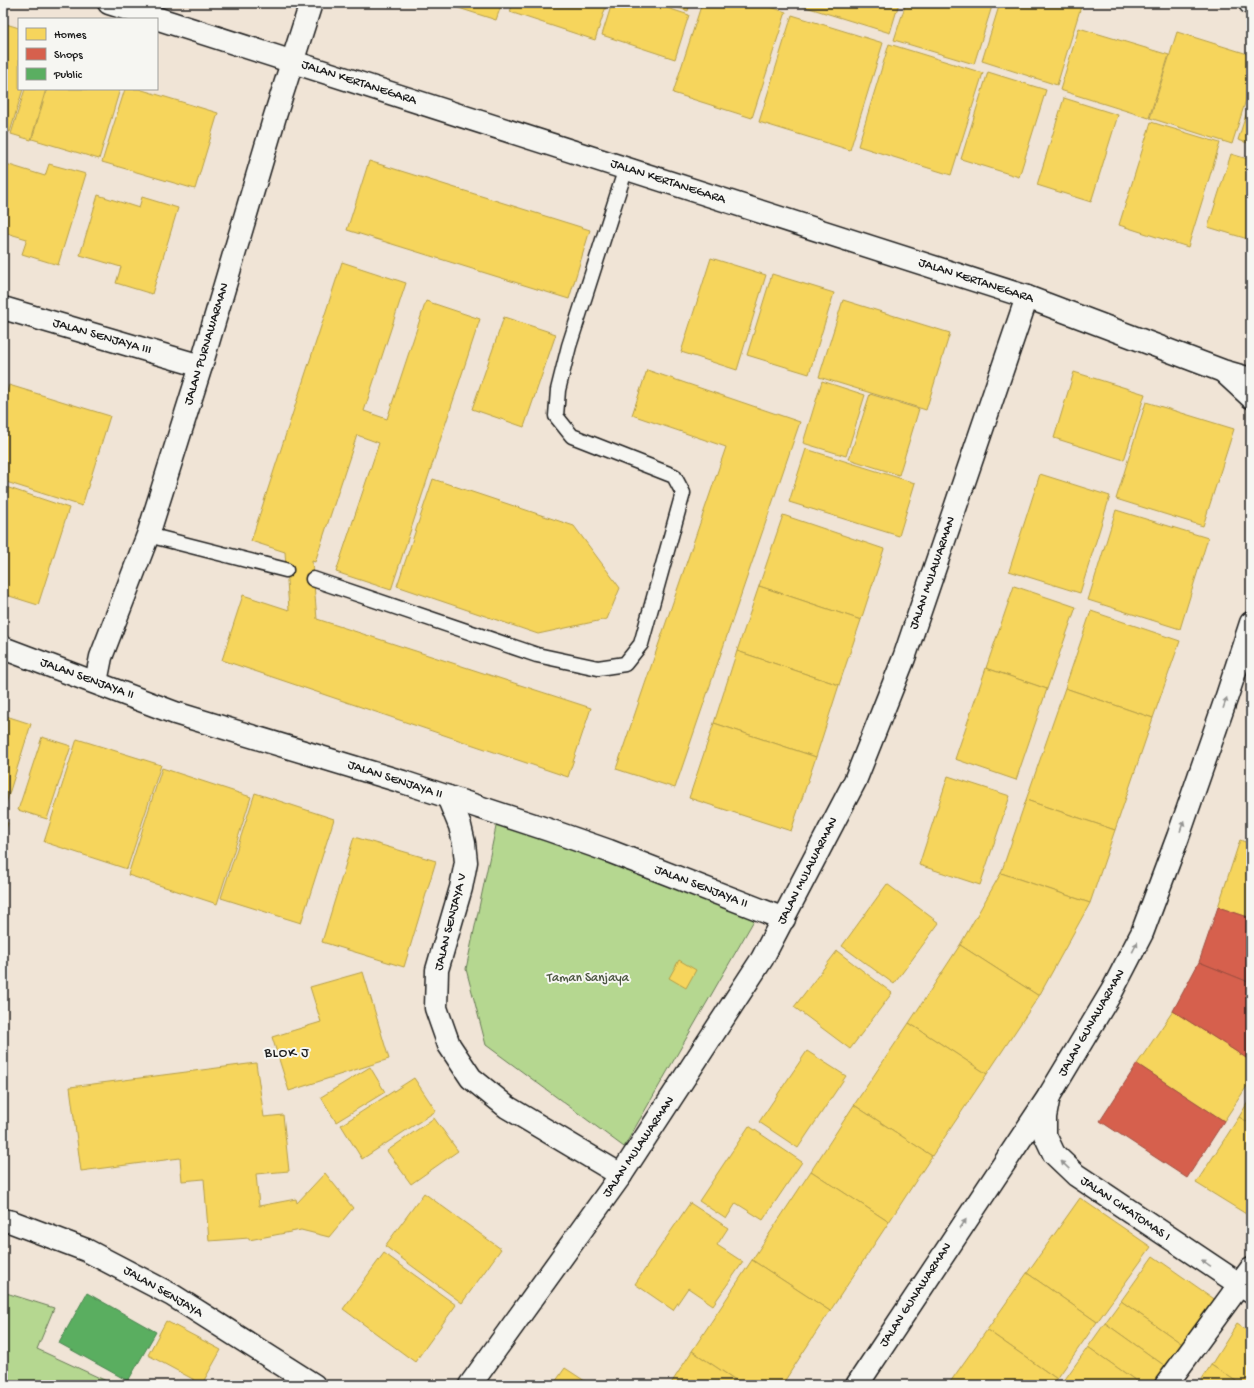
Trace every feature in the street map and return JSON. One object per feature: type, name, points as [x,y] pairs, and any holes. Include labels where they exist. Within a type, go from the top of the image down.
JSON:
[{"type":"street","name":"JALAN KERTANEGARA","points":[[109,3],[156,18]]},
{"type":"street","name":"JALAN PURNAWARMAN","points":[[96,682],[100,657],[148,535],[311,3]]},
{"type":"street","name":"JALAN KERTANEGARA","points":[[158,19],[1027,297],[1223,371],[1251,379]]},
{"type":"street","name":"JALAN MULAWARMAN","points":[[470,1385],[621,1174],[762,959],[855,781],[904,658],[1027,297]]},
{"type":"street","name":"JALAN SENJAYA III","points":[[3,308],[201,366]]},
{"type":"street","name":"JALAN KERTANEGARA","points":[[1223,371],[1251,397]]},
{"type":"street","name":"JALAN GUNAWARMAN","points":[[857,1385],[1049,1096],[1112,991],[1142,933],[1178,837],[1251,622]]},
{"type":"street","name":"JALAN SENJAYA II","points":[[3,648],[175,713],[403,782],[512,818],[601,849],[784,919]]},
{"type":"street","name":"JALAN SENJAYA V","points":[[448,797],[460,826],[466,862],[462,888],[438,970],[436,1008],[448,1045],[470,1078],[507,1107],[621,1174]]},
{"type":"street","name":"JALAN CIKATOMAS I","points":[[1049,1096],[1045,1118],[1046,1135],[1054,1154],[1076,1175],[1247,1282]]},
{"type":"street","name":"JALAN SENJAYA","points":[[3,1220],[86,1250],[172,1295],[314,1385]]},
{"type":"street","points":[[1166,1385],[1247,1282]]},
{"type":"lane","points":[[313,579],[537,655],[598,668],[624,664],[641,644],[682,493],[674,476],[572,436],[556,416],[558,390],[570,346],[626,168]]},
{"type":"lane","points":[[148,535],[286,570]]},
{"type":"green space","name":"Taman Sanjaya","points":[[497,822],[757,915],[624,1147],[486,1045],[466,969]]},
{"type":"green space","points":[[3,1292],[54,1308],[37,1349],[115,1385],[3,1385]]},
{"type":"building: Homes","points":[[443,3],[502,3],[496,20]]},
{"type":"building: Homes","points":[[513,3],[607,3],[595,40],[510,12]]},
{"type":"building: Homes","points":[[612,3],[652,3],[689,15],[675,59],[602,35]]},
{"type":"building: Homes","points":[[663,3],[690,3],[688,11]]},
{"type":"building: Homes","points":[[702,3],[758,3],[786,12],[752,118],[673,93]]},
{"type":"building: Homes","points":[[774,3],[785,3],[784,6]]},
{"type":"building: Homes","points":[[793,3],[899,3],[890,33]]},
{"type":"building: Homes","points":[[906,3],[993,3],[974,64],[894,40]]},
{"type":"building: Homes","points":[[1000,3],[1082,3],[1057,85],[982,61]]},
{"type":"building: Homes","points":[[792,15],[883,43],[850,150],[759,122]]},
{"type":"building: Homes","points":[[3,23],[18,28],[18,90],[23,90],[10,132],[3,130]]},
{"type":"building: Homes","points":[[1079,28],[1169,55],[1149,118],[1060,90]]},
{"type":"building: Homes","points":[[1177,32],[1251,55],[1251,84],[1232,144],[1150,118]]},
{"type":"building: Homes","points":[[889,44],[983,73],[951,175],[858,146]]},
{"type":"building: Homes","points":[[988,72],[1046,90],[1019,177],[961,159]]},
{"type":"building: Homes","points":[[25,90],[46,90],[31,140],[11,134]]},
{"type":"building: Homes","points":[[47,90],[120,90],[99,159],[32,139]]},
{"type":"building: Homes","points":[[125,90],[142,90],[218,113],[195,189],[102,162]]},
{"type":"building: Homes","points":[[1064,98],[1118,115],[1091,202],[1037,185]]},
{"type":"building: Homes","points":[[1251,99],[1251,144],[1238,140]]},
{"type":"building: Homes","points":[[1151,122],[1220,143],[1188,247],[1119,225]]},
{"type":"building: Homes","points":[[1231,154],[1251,160],[1251,240],[1208,227]]},
{"type":"building: Homes","points":[[369,161],[590,230],[569,299],[347,230]]},
{"type":"building: Homes","points":[[6,164],[45,176],[49,164],[86,174],[58,265],[22,254],[27,239],[3,232],[3,174]]},
{"type":"building: Homes","points":[[98,195],[139,208],[142,197],[178,208],[152,294],[116,283],[121,267],[80,255]]},
{"type":"building: Homes","points":[[711,258],[766,275],[737,370],[681,352]]},
{"type":"building: Homes","points":[[342,262],[406,283],[364,411],[387,419],[426,301],[480,319],[391,590],[336,572],[379,443],[357,435],[315,562],[312,561],[317,619],[591,708],[568,777],[222,660],[243,595],[289,610],[285,552],[251,541]]},
{"type":"building: Homes","points":[[772,274],[834,293],[809,374],[747,355]]},
{"type":"building: Homes","points":[[843,300],[950,333],[926,410],[819,377]]},
{"type":"building: Homes","points":[[504,317],[556,334],[524,427],[472,409]]},
{"type":"building: Homes","points":[[647,370],[800,422],[675,788],[616,769],[726,447],[632,415]]},
{"type":"building: Homes","points":[[1074,372],[1145,394],[1124,460],[1054,438]]},
{"type":"building: Homes","points":[[822,381],[865,395],[846,456],[803,443]]},
{"type":"building: Homes","points":[[9,385],[110,416],[82,506],[3,481],[3,406]]},
{"type":"building: Homes","points":[[870,394],[919,409],[899,475],[849,459]]},
{"type":"building: Homes","points":[[1146,402],[1234,429],[1203,526],[1116,499]]},
{"type":"building: Homes","points":[[806,449],[915,483],[899,536],[789,502]]},
{"type":"building: Homes","points":[[1040,474],[1110,496],[1080,593],[1009,571]]},
{"type":"building: Homes","points":[[433,479],[574,526],[620,588],[607,619],[538,634],[397,586]]},
{"type":"building: Homes","points":[[3,486],[69,508],[38,605],[3,594]]},
{"type":"building: Homes","points":[[1116,510],[1208,538],[1180,629],[1088,600]]},
{"type":"building: Homes","points":[[783,515],[884,549],[861,620],[759,586]]},
{"type":"building: Homes","points":[[759,586],[861,620],[839,685],[737,651]]},
{"type":"building: Homes","points":[[1014,586],[1076,607],[1047,689],[986,668]]},
{"type":"building: Homes","points":[[1091,611],[1180,641],[1153,718],[1065,688]]},
{"type":"building: Homes","points":[[737,651],[839,685],[816,757],[714,723]]},
{"type":"building: Homes","points":[[986,668],[1047,689],[1016,780],[955,759]]},
{"type":"building: Homes","points":[[1065,688],[1153,718],[1115,830],[1026,800]]},
{"type":"building: Homes","points":[[3,715],[31,724],[3,813]]},
{"type":"building: Homes","points":[[714,723],[816,757],[791,831],[689,798]]},
{"type":"building: Homes","points":[[42,737],[71,746],[47,819],[18,810]]},
{"type":"building: Homes","points":[[77,739],[161,765],[127,869],[44,842]]},
{"type":"building: Homes","points":[[162,768],[251,797],[217,904],[128,875]]},
{"type":"building: Homes","points":[[948,776],[1010,796],[980,885],[919,865]]},
{"type":"building: Homes","points":[[255,793],[334,819],[301,923],[221,898]]},
{"type":"building: Homes","points":[[1026,800],[1115,830],[1090,903],[1001,873]]},
{"type":"building: Homes","points":[[3,822],[8,823],[3,839]]},
{"type":"building: Homes","points":[[354,837],[436,861],[404,967],[322,942]]},
{"type":"building: Homes","points":[[1240,840],[1251,844],[1251,918],[1218,907]]},
{"type":"building: Homes","points":[[1001,873],[1090,903],[1039,996],[960,945]]},
{"type":"building: Homes","points":[[887,884],[939,923],[894,984],[842,946]]},
{"type":"building: Homes","points":[[960,945],[1039,996],[987,1074],[909,1023]]},
{"type":"building: Homes","points":[[837,951],[892,993],[850,1049],[794,1007]]},
{"type":"building: Homes","points":[[679,960],[696,970],[686,988],[669,978]]},
{"type":"building: Homes","points":[[363,972],[389,1059],[289,1091],[272,1037],[321,1022],[310,987]]},
{"type":"building: Homes","points":[[1173,1011],[1251,1061],[1251,1080],[1224,1121],[1137,1064]]},
{"type":"building: Homes","points":[[909,1023],[987,1074],[932,1156],[854,1105]]},
{"type":"building: Homes","points":[[807,1051],[846,1076],[798,1148],[759,1122]]},
{"type":"building: Homes","points":[[256,1063],[264,1117],[283,1115],[289,1171],[256,1174],[259,1206],[296,1199],[297,1203],[325,1173],[353,1208],[329,1237],[301,1230],[249,1240],[249,1238],[209,1241],[204,1179],[182,1181],[180,1158],[81,1171],[70,1087]]},
{"type":"building: Homes","points":[[370,1067],[385,1092],[336,1122],[321,1097]]},
{"type":"building: Homes","points":[[414,1078],[436,1111],[362,1159],[341,1125]]},
{"type":"building: Homes","points":[[1251,1097],[1251,1124],[1239,1117]]},
{"type":"building: Homes","points":[[854,1105],[932,1156],[889,1222],[811,1171]]},
{"type":"building: Homes","points":[[1239,1117],[1251,1124],[1251,1217],[1196,1183]]},
{"type":"building: Homes","points":[[434,1118],[458,1151],[411,1184],[387,1151]]},
{"type":"building: Homes","points":[[749,1126],[802,1162],[763,1220],[736,1203],[726,1219],[699,1201]]},
{"type":"building: Homes","points":[[811,1171],[889,1222],[830,1311],[752,1260]]},
{"type":"building: Homes","points":[[424,1193],[501,1249],[462,1303],[385,1246]]},
{"type":"building: Homes","points":[[1080,1198],[1151,1247],[1097,1322],[1027,1273]]},
{"type":"building: Homes","points":[[690,1203],[728,1228],[717,1245],[743,1262],[713,1305],[688,1288],[673,1310],[635,1284]]},
{"type":"building: Homes","points":[[384,1253],[456,1305],[415,1362],[343,1309]]},
{"type":"building: Homes","points":[[1153,1256],[1220,1303],[1188,1348],[1121,1301]]},
{"type":"building: Homes","points":[[752,1260],[830,1311],[782,1385],[743,1385],[692,1351]]},
{"type":"building: Homes","points":[[1027,1273],[1097,1322],[1057,1379],[987,1330]]},
{"type":"building: Homes","points":[[1121,1301],[1188,1348],[1172,1371],[1105,1323]]},
{"type":"building: Homes","points":[[166,1321],[221,1350],[202,1384],[148,1355]]},
{"type":"building: Homes","points":[[1105,1323],[1172,1371],[1162,1385],[1142,1385],[1088,1347]]},
{"type":"building: Homes","points":[[1237,1324],[1251,1333],[1251,1385],[1242,1385],[1211,1365]]},
{"type":"building: Homes","points":[[987,1330],[1057,1379],[1053,1385],[948,1385]]},
{"type":"building: Homes","points":[[1088,1347],[1142,1385],[1061,1385]]},
{"type":"building: Homes","points":[[692,1351],[743,1385],[670,1385]]},
{"type":"building: Homes","points":[[1211,1365],[1242,1385],[1198,1385]]},
{"type":"building: Homes","points":[[565,1368],[591,1385],[553,1385]]},
{"type":"building: Shops","points":[[1218,907],[1251,918],[1251,983],[1199,962]]},
{"type":"building: Shops","points":[[1199,962],[1251,983],[1251,1061],[1173,1011]]},
{"type":"building: Shops","points":[[1137,1064],[1224,1121],[1187,1178],[1100,1121]]},
{"type":"building: Public","points":[[87,1293],[156,1332],[128,1381],[59,1343]]},
{"type":"district","name":"BLOK J","points":[[287,1053]]}]
